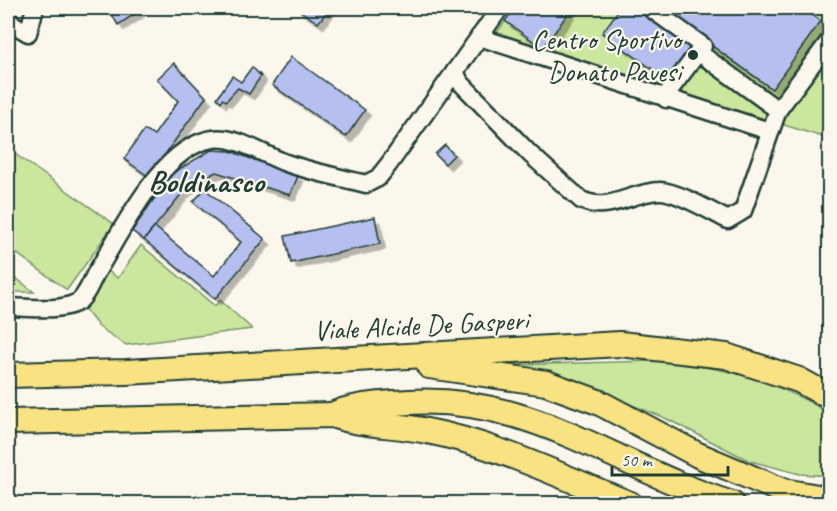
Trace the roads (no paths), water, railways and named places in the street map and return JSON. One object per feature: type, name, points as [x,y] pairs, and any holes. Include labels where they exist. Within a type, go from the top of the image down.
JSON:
[{"type":"highway","name":"Viale Alcide De Gasperi","points":[[8,375],[620,344],[726,356],[798,381],[830,398]]},
{"type":"highway","points":[[300,362],[431,367],[546,383],[598,402],[698,456],[772,487],[830,499]]},
{"type":"highway","points":[[332,415],[349,408],[413,401],[467,403],[551,425],[676,483],[732,504]]},
{"type":"highway","points":[[8,422],[332,415],[352,422],[427,431],[473,443],[630,504]]},
{"type":"highway","points":[[676,483],[705,504]]},
{"type":"street","points":[[8,21],[28,33],[35,8]]},
{"type":"street","points":[[8,307],[65,306],[80,300],[130,216],[162,171],[182,153],[197,144],[215,138],[247,146],[283,162],[366,184],[378,178],[500,8]]},
{"type":"street","points":[[650,8],[703,46],[669,91],[666,99]]},
{"type":"street","points":[[479,38],[769,131]]},
{"type":"street","points":[[455,71],[460,82],[530,154],[581,200],[590,204],[609,204],[661,190],[728,220],[743,211],[778,110],[830,40]]},
{"type":"street","points":[[698,52],[778,110]]},
{"type":"place","name":"Centro Sportivo Donato Pavesi","points":[[693,55]]},
{"type":"district","name":"Boldinasco","points":[[206,181]]}]
